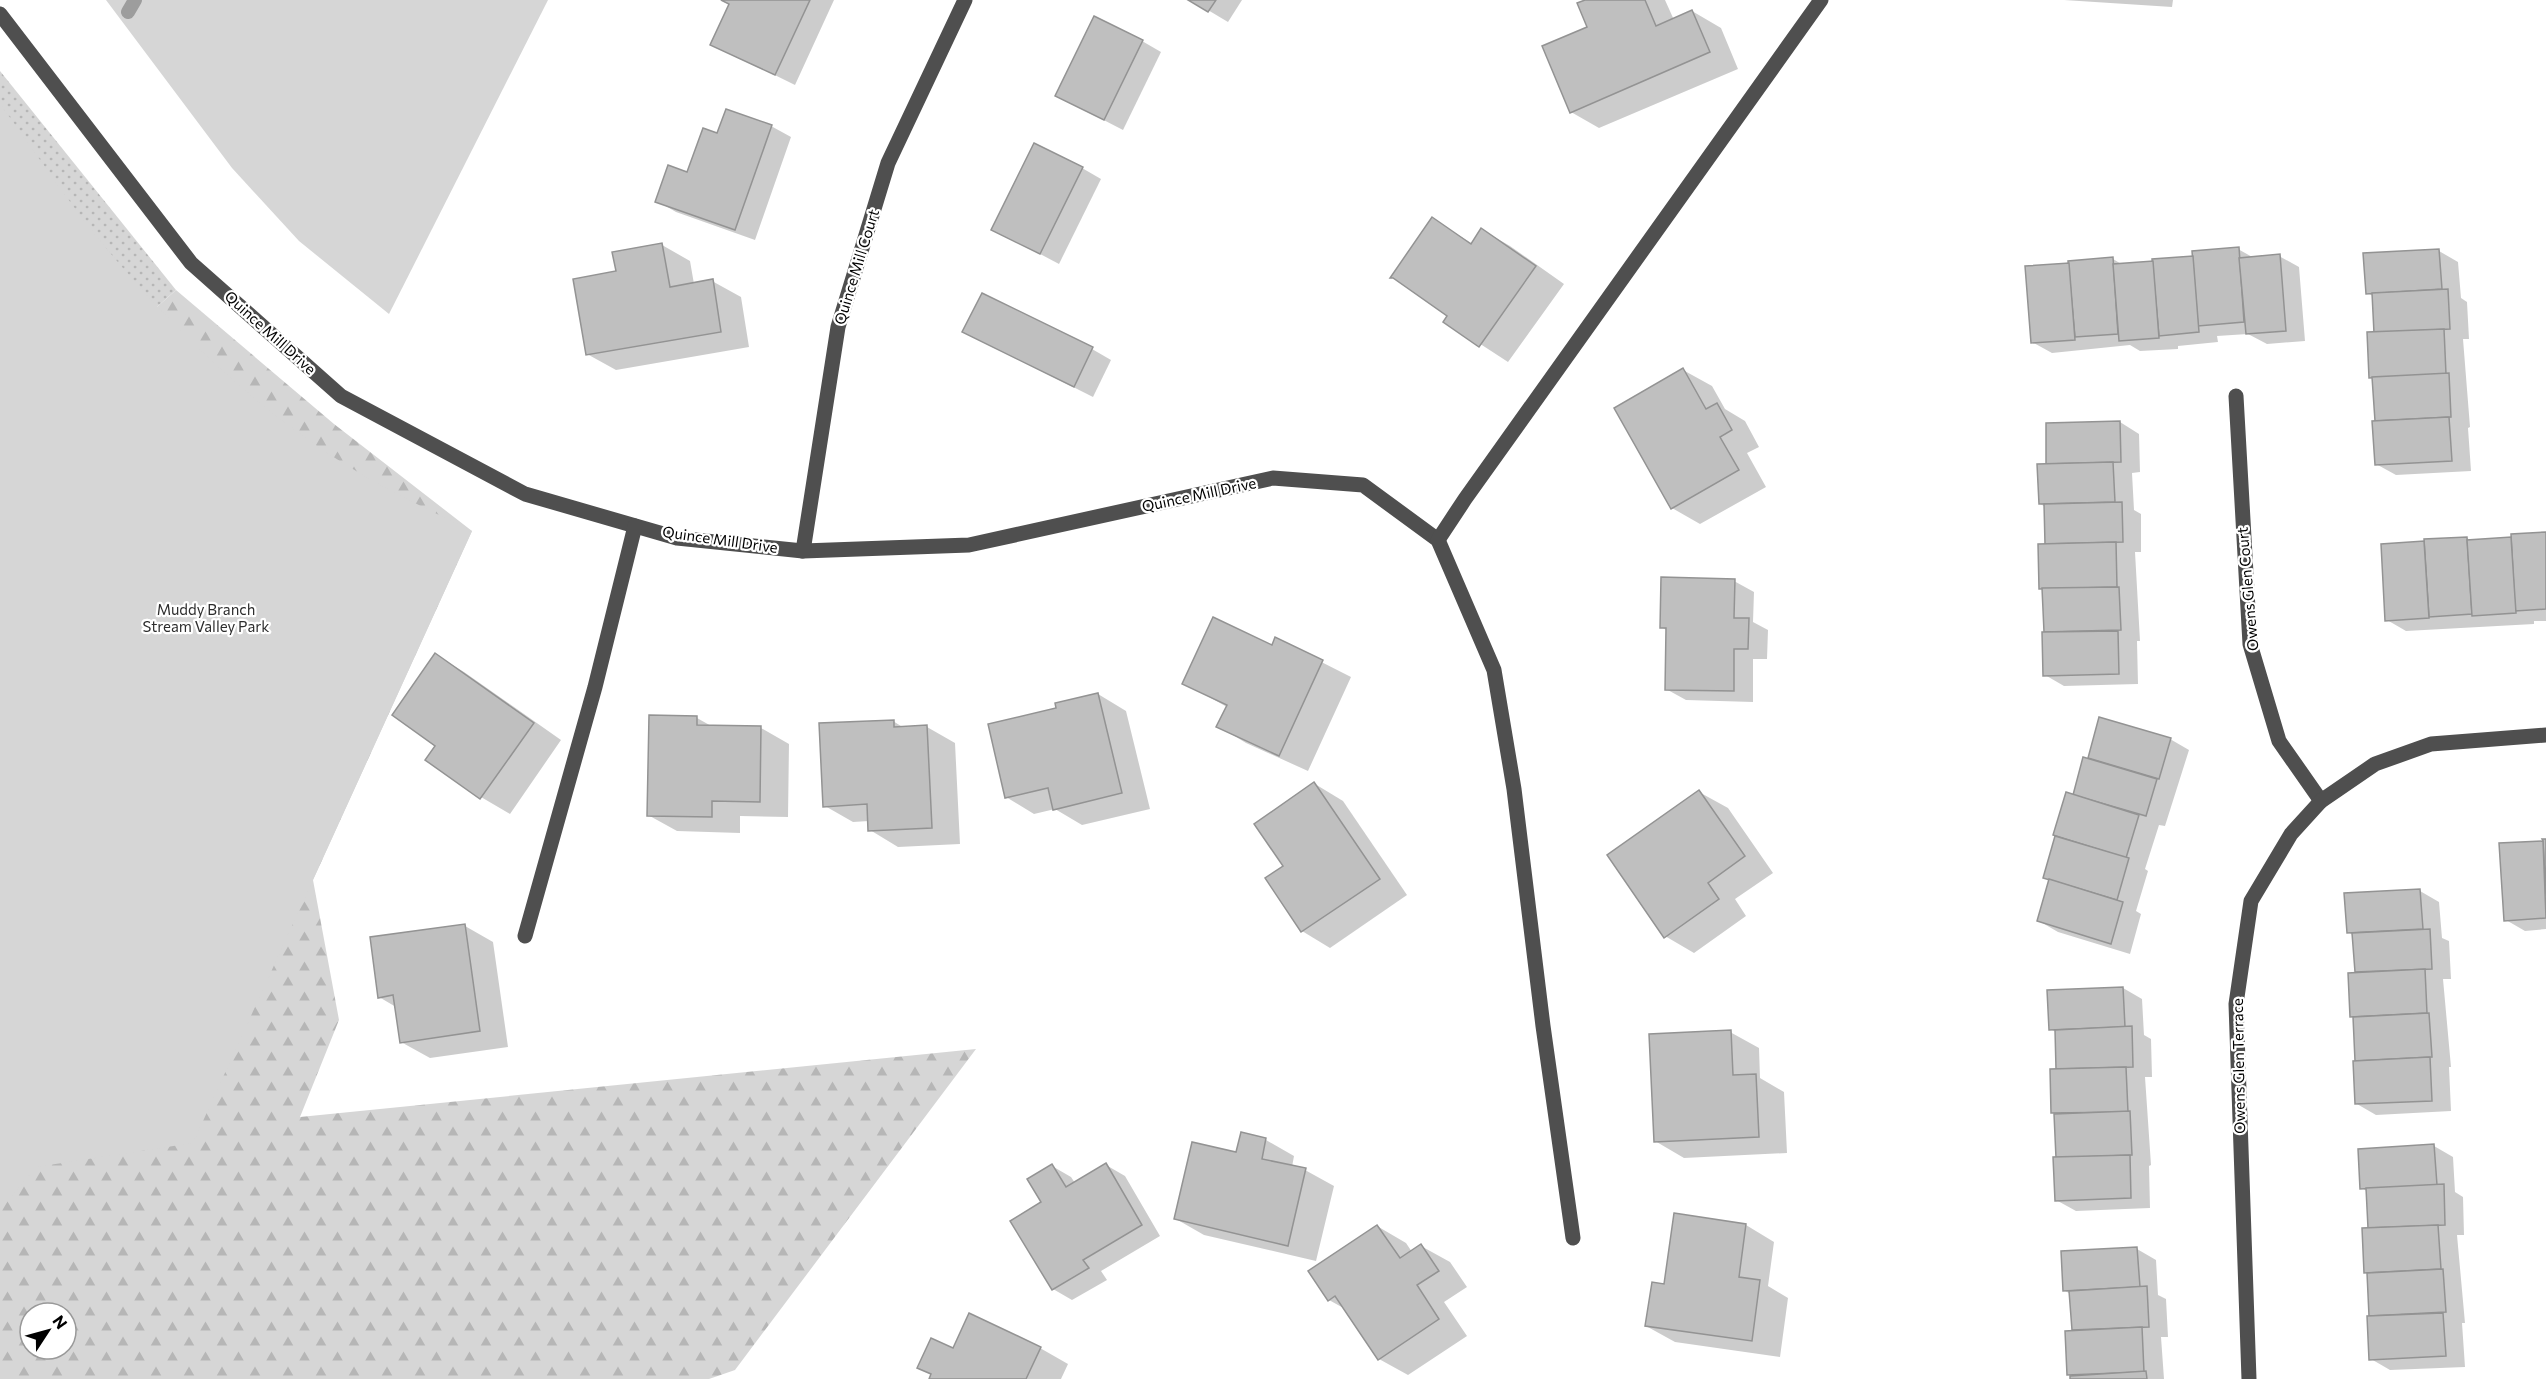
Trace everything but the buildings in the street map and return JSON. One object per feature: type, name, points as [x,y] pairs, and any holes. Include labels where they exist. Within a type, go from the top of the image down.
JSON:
[{"type":"street","name":"Quince Mill Court","points":[[802,551],[838,327],[888,163],[965,0]]},
{"type":"street","points":[[1573,1238],[1543,1026],[1514,789],[1494,670],[1438,540],[1465,498],[1821,0]]},
{"type":"street","name":"Quince Mill Drive","points":[[0,14],[191,263],[341,396],[525,494],[677,538],[802,551],[969,546],[1273,478],[1363,485],[1438,540]]},
{"type":"street","name":"Owens Glen Court","points":[[2236,396],[2250,644],[2279,741],[2321,801]]},
{"type":"street","points":[[525,936],[595,687],[635,525]]},
{"type":"street","name":"Owens Glen Terrace","points":[[2249,1379],[2236,1004],[2251,901],[2291,834],[2321,801],[2375,764],[2430,744],[2546,735]]},
{"type":"green space","points":[[106,0],[548,0],[389,314],[299,241],[232,168]]},
{"type":"green space","points":[[0,71],[176,290],[0,447]]},
{"type":"green space","name":"Muddy Branch Stream Valley Park","points":[[0,104],[96,236],[135,283],[214,363],[271,412],[332,456],[418,505],[472,531],[193,1143],[36,1167],[0,1210]]},
{"type":"green space","points":[[176,290],[334,424],[472,531],[313,880],[339,1020],[300,1117],[976,1049],[735,1370],[709,1379],[0,1379],[0,447]]},
{"type":"waterway","points":[[128,12],[135,0]]}]
